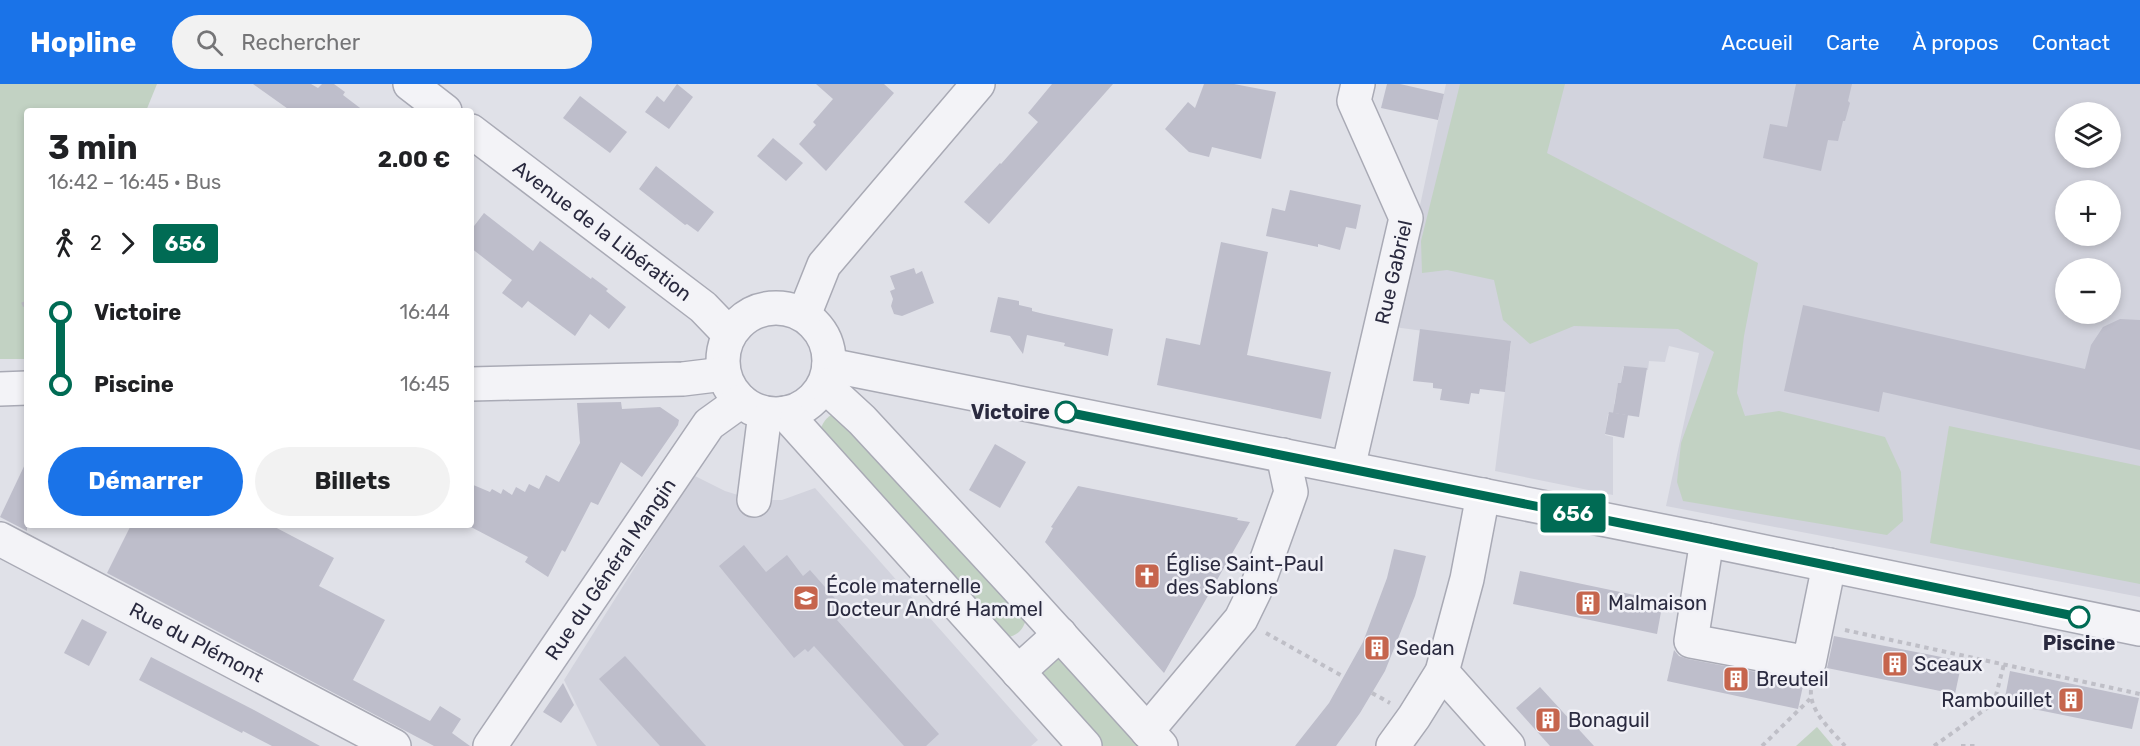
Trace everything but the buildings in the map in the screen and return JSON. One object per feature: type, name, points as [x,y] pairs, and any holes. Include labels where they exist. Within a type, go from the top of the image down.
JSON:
[{"type":"street","points":[[410,84],[441,108]]},
{"type":"street","points":[[804,315],[824,265],[978,84]]},
{"type":"street","name":"Rue Gabriel","points":[[1348,468],[1406,218],[1354,101],[1358,84]]},
{"type":"street","name":"Avenue de la Libération","points":[[474,133],[703,308],[729,334]]},
{"type":"street","points":[[474,384],[683,379],[754,400],[807,404],[827,375],[827,346],[819,328],[804,315],[784,308],[762,309],[743,318],[729,334],[723,354],[754,400],[1018,672],[1078,743]]},
{"type":"street","points":[[827,375],[1283,455],[2140,629]]},
{"type":"street","points":[[827,375],[862,420],[1154,739],[1240,619],[1258,584],[1291,492],[1283,455]]},
{"type":"street","points":[[0,388],[24,388]]},
{"type":"street","points":[[754,400],[754,500]]},
{"type":"street","name":"Rue du Général Mangin","points":[[490,746],[708,424],[754,400]]},
{"type":"street","points":[[1393,746],[1442,672],[1467,579],[1483,495]]},
{"type":"street","name":"Rue du Plémont","points":[[0,539],[394,746]]},
{"type":"street","points":[[1707,540],[1691,640],[1809,663],[1829,565]]},
{"type":"street","points":[[1018,672],[1060,634]]},
{"type":"street","points":[[1442,672],[1508,746]]},
{"type":"path","points":[[22,302],[24,306]]},
{"type":"path","points":[[1240,619],[1344,677]]},
{"type":"path","points":[[1817,624],[2140,694]]},
{"type":"path","points":[[1934,746],[1994,703],[2004,664]]},
{"type":"path","points":[[1762,746],[1810,699]]},
{"type":"path","points":[[1961,746],[1978,746]]},
{"type":"shaded area","points":[[1446,84],[2140,84],[2140,597],[1666,506],[1699,353],[1669,346],[1665,362],[1649,361],[1648,370],[1623,367],[1621,385],[1618,384],[1614,404],[1616,405],[1615,414],[1608,414],[1605,435],[1613,437],[1613,495],[1495,471],[1511,343],[1394,327]]},
{"type":"shaded area","points":[[693,475],[725,491],[754,500],[782,500],[815,488],[1038,740],[1031,746],[597,746],[564,680]]},
{"type":"green space","points":[[0,84],[157,84],[147,108],[24,108],[24,359],[0,359]]},
{"type":"green space","points":[[1460,84],[1565,84],[1547,153],[1758,263],[1744,336],[1737,393],[1745,416],[1779,411],[1885,437],[1901,472],[1903,521],[1887,535],[1683,501],[1677,482],[1681,443],[1714,352],[1678,329],[1574,326],[1530,344],[1503,320],[1494,280],[1447,270],[1422,273],[1421,241]]},
{"type":"green space","points":[[838,412],[1026,620],[1019,632],[1006,638],[820,430],[827,418]]},
{"type":"green space","points":[[1949,426],[2140,466],[2140,584],[1930,543]]},
{"type":"green space","points":[[1057,655],[1148,746],[1096,746],[1038,673]]},
{"type":"green space","points":[[1817,727],[1833,746],[1796,746]]},
{"type":"bus line","name":"656","points":[[1066,412],[2079,617]]},
{"type":"place","name":"Victoire","points":[[1066,412]]},
{"type":"place","name":"Église Saint-Paul des Sablons","points":[[1147,576]]},
{"type":"place","name":"École maternelle Docteur André Hammel","points":[[806,598]]},
{"type":"place","name":"Malmaison","points":[[1588,603]]},
{"type":"place","name":"Piscine","points":[[2079,617]]},
{"type":"place","name":"Sedan","points":[[1377,648]]},
{"type":"place","name":"Sceaux","points":[[1895,664]]},
{"type":"place","name":"Breuteil","points":[[1736,679]]},
{"type":"place","name":"Rambouillet","points":[[2071,700]]},
{"type":"place","name":"Bonaguil","points":[[1548,720]]}]
